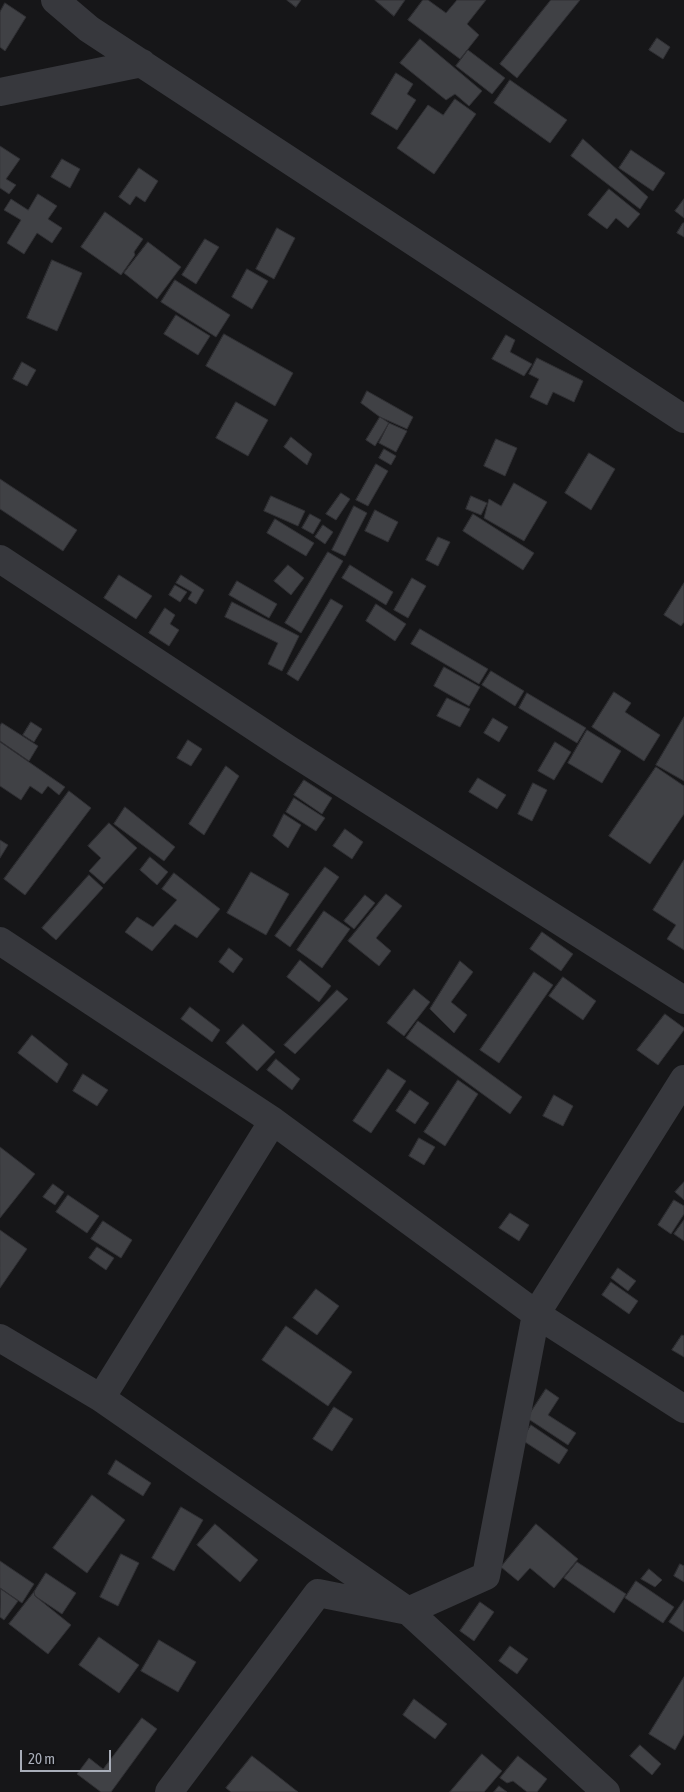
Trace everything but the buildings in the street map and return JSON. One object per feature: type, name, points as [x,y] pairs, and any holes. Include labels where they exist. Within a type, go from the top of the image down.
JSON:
[{"type":"street","points":[[55,0],[89,29],[684,419]]},
{"type":"street","points":[[0,92],[142,63]]},
{"type":"street","points":[[0,559],[288,749],[684,1000]]},
{"type":"street","points":[[0,941],[273,1121],[536,1314],[684,1409]]},
{"type":"street","points":[[169,1792],[318,1593],[408,1612],[486,1576],[536,1314],[684,1079]]},
{"type":"street","points":[[101,1398],[273,1121]]},
{"type":"street","points":[[0,1338],[101,1398],[408,1612],[606,1792]]}]
